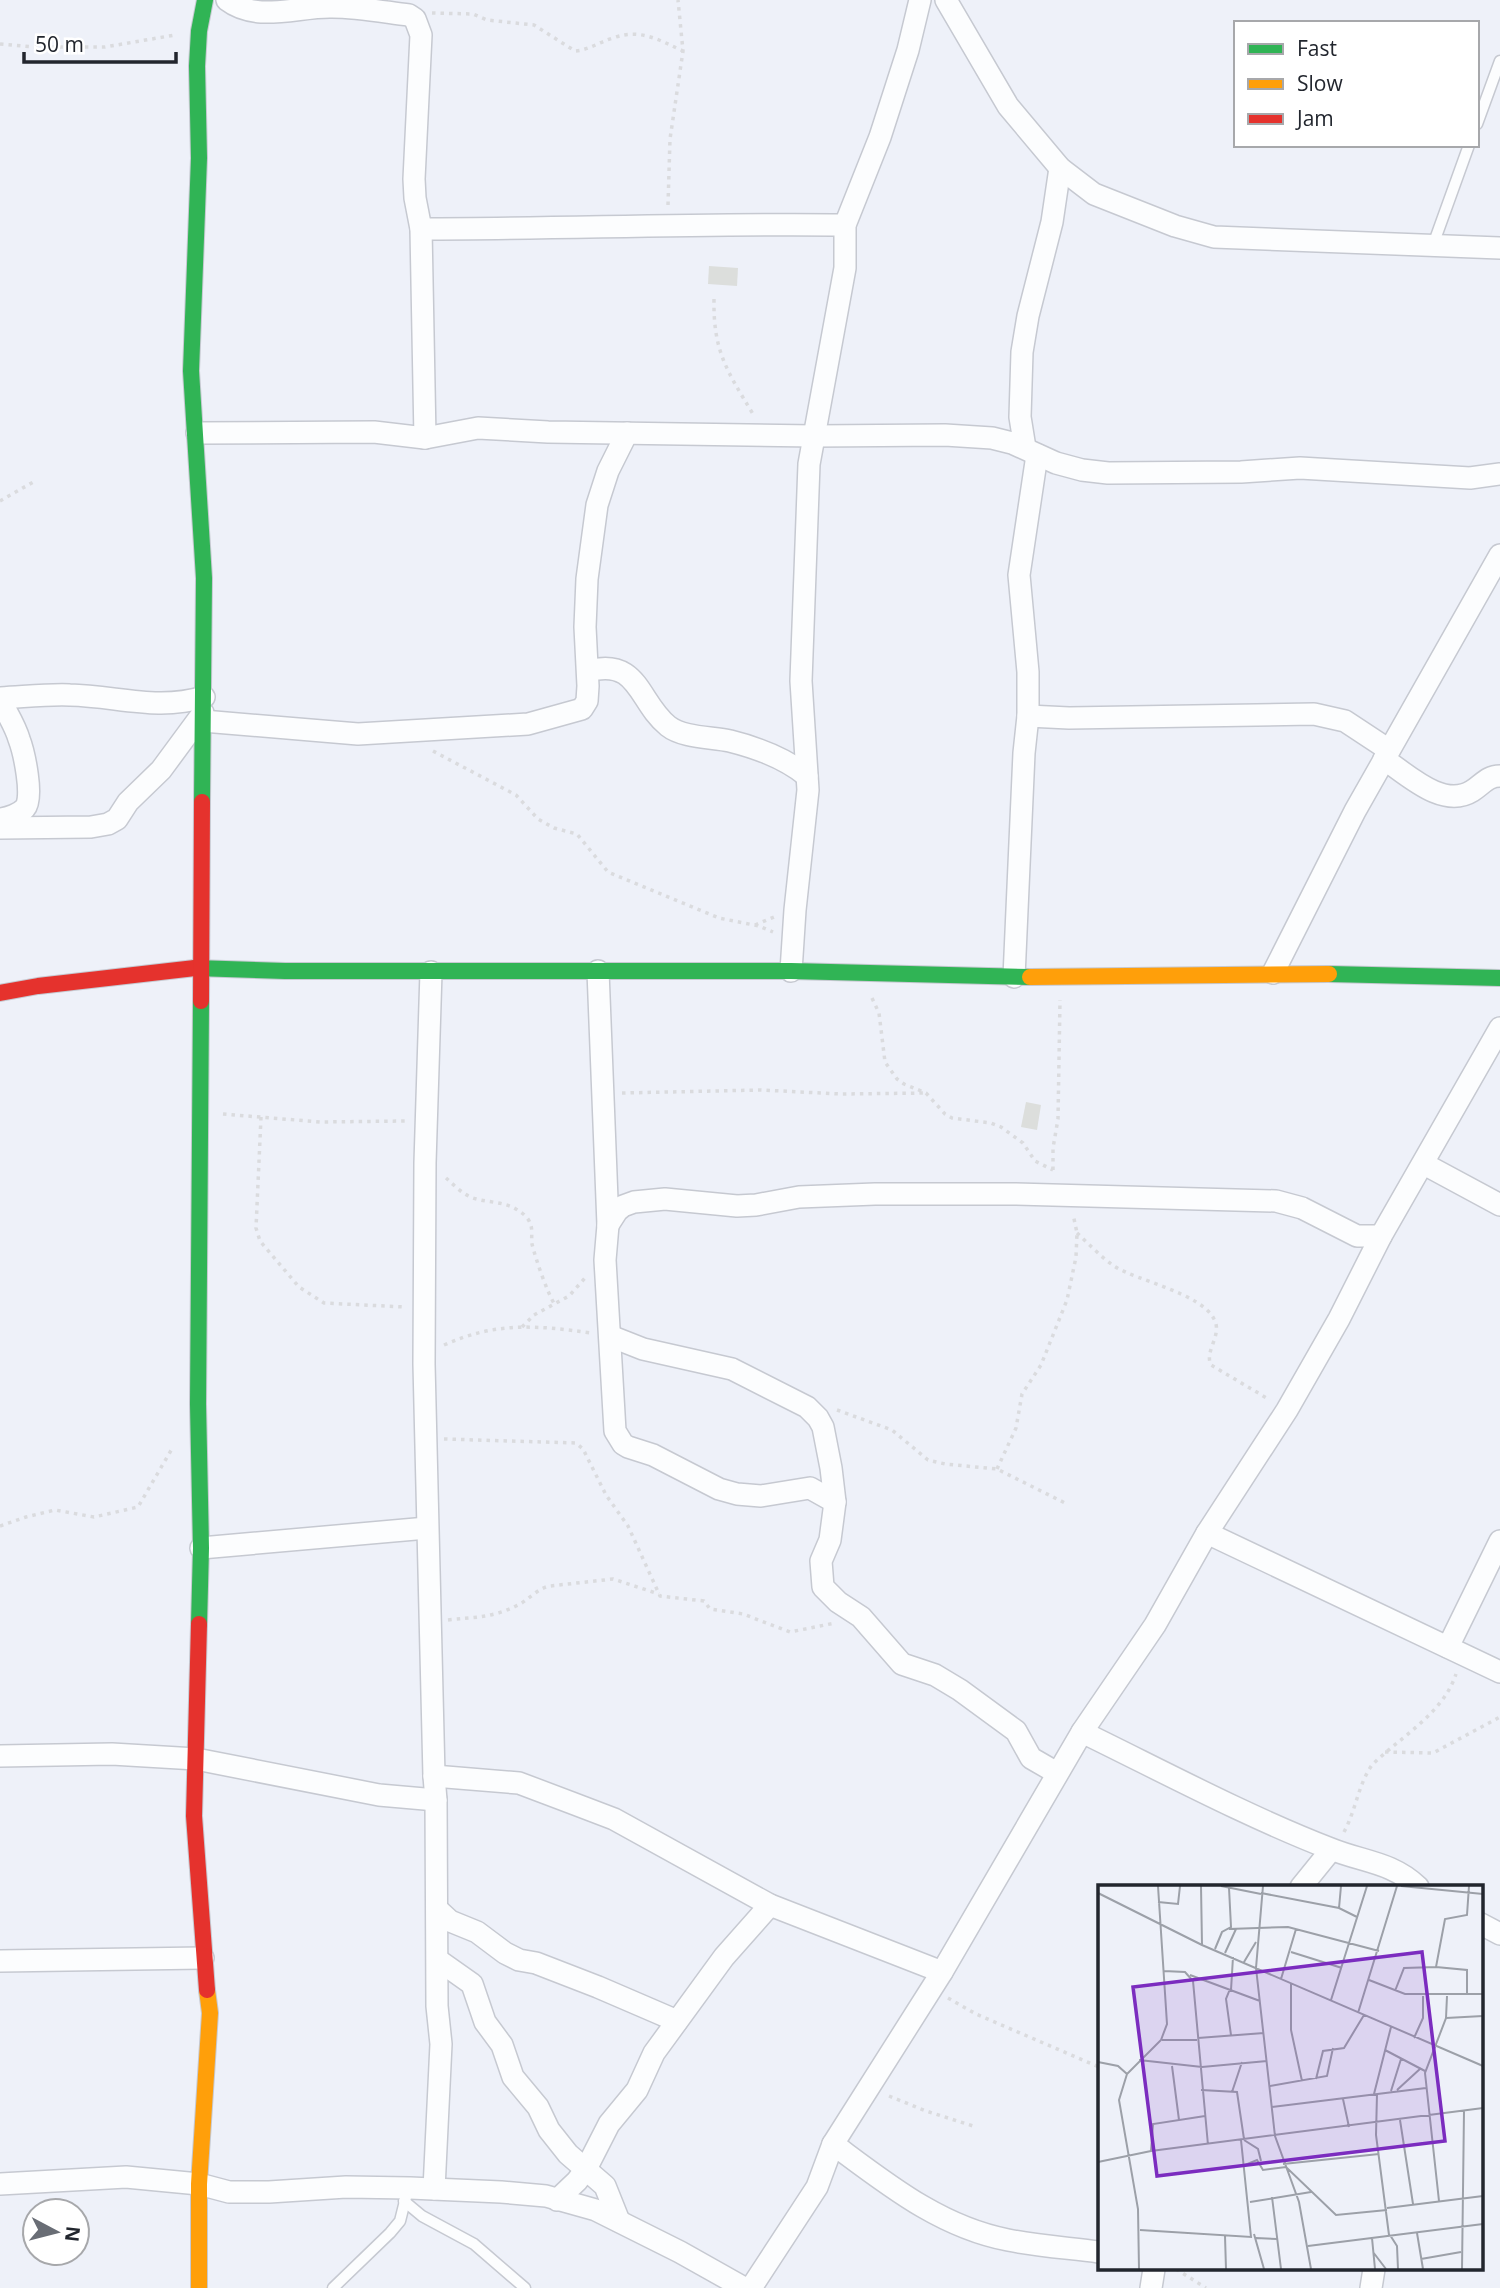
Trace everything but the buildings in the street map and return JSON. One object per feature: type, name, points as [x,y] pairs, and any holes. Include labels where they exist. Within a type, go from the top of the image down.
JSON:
[{"type":"street","points":[[198,2288],[199,2184],[210,2013],[203,1958],[194,1816],[201,1548],[198,1404],[204,578],[197,433],[191,371],[199,202],[197,66],[199,31],[205,0]]},
{"type":"street","points":[[226,0],[246,11],[334,7],[408,15],[415,19],[421,34],[414,179],[421,229],[425,438]]},
{"type":"street","points":[[791,971],[806,811],[807,776],[801,681],[809,464],[845,268],[845,225],[880,137],[908,50],[920,0]]},
{"type":"street","points":[[946,0],[1008,106],[1060,168],[1094,194],[1175,226],[1214,236],[1500,248]]},
{"type":"street","points":[[1014,977],[1028,716],[1028,672],[1019,575],[1031,452],[1020,410],[1021,373],[1026,328],[1052,222],[1060,168]]},
{"type":"street","points":[[421,229],[558,229],[668,224],[845,225]]},
{"type":"street","points":[[992,438],[1004,430],[1020,410]]},
{"type":"street","points":[[197,433],[363,432],[425,438],[478,428],[815,436],[945,435],[992,438],[1082,470],[1108,473],[1241,472],[1300,468],[1470,478],[1500,474]]},
{"type":"street","points":[[0,819],[23,810],[29,797],[26,764],[19,738],[0,699],[70,695],[157,704],[184,703],[203,710],[358,734],[528,724],[582,709],[587,701],[587,579],[597,505],[608,471],[627,433]]},
{"type":"street","points":[[1273,973],[1387,754],[1500,555]]},
{"type":"street","points":[[588,671],[609,667],[630,677],[670,728],[732,742],[773,755],[788,761],[807,776]]},
{"type":"street","points":[[0,828],[91,827],[108,824],[117,819],[128,802],[161,770],[203,710]]},
{"type":"street","points":[[1028,716],[1069,718],[1314,714],[1345,721],[1447,797],[1459,797],[1492,776],[1500,776]]},
{"type":"street","points":[[0,993],[200,967],[285,971],[791,971],[1014,977],[1273,973],[1500,978]]},
{"type":"street","points":[[598,971],[613,1423],[623,1444],[653,1455],[719,1489],[761,1496],[810,1488],[835,1502]]},
{"type":"street","points":[[431,972],[425,1163],[424,1364],[436,1800],[437,2006],[441,2056],[434,2189]]},
{"type":"street","points":[[751,2288],[817,2187],[833,2144],[936,1980],[1082,1732],[1154,1625],[1207,1533],[1287,1410],[1339,1319],[1381,1236],[1500,1028]]},
{"type":"street","points":[[1424,1164],[1500,1205]]},
{"type":"street","points":[[608,1224],[623,1206],[665,1199],[737,1206],[756,1205],[783,1198],[835,1195],[1066,1195],[1154,1200],[1276,1201],[1302,1208],[1357,1236],[1381,1236]]},
{"type":"street","points":[[610,1336],[643,1349],[732,1370],[807,1407],[823,1427],[835,1502],[830,1540],[821,1561],[823,1587],[838,1602],[861,1616],[902,1664],[935,1675],[960,1690],[1016,1731],[1031,1758],[1057,1773]]},
{"type":"street","points":[[201,1548],[427,1528]]},
{"type":"street","points":[[1207,1533],[1500,1672]]},
{"type":"street","points":[[1455,1651],[1500,1541]]},
{"type":"street","points":[[1082,1732],[1332,1850],[1401,1872],[1416,1885]]},
{"type":"street","points":[[0,1756],[112,1754],[196,1759],[379,1795],[436,1800]]},
{"type":"street","points":[[434,1776],[519,1783],[614,1819],[770,1905],[936,1980]]},
{"type":"street","points":[[1303,1885],[1332,1850]]},
{"type":"street","points":[[557,2200],[586,2169],[609,2124],[637,2090],[654,2053],[677,2021],[724,1957],[770,1905]]},
{"type":"street","points":[[437,1909],[450,1921],[477,1932],[505,1954],[598,1987],[677,2021]]},
{"type":"street","points":[[1482,1925],[1500,1934]]},
{"type":"street","points":[[0,1961],[203,1958]]},
{"type":"street","points":[[438,1960],[472,1983],[485,2022],[502,2045],[513,2077],[538,2108],[549,2130],[568,2154],[605,2186],[619,2221]]},
{"type":"street","points":[[833,2144],[909,2200],[949,2220],[1007,2240],[1098,2252]]},
{"type":"street","points":[[0,2184],[127,2177],[199,2184],[229,2192],[346,2188],[407,2195],[434,2189],[502,2192],[557,2200],[596,2210],[744,2288]]},
{"type":"street","points":[[1151,2288],[1154,2270]]},
{"type":"street","points":[[1371,2288],[1374,2270]]},
{"type":"lane","points":[[1479,119],[1500,61]]},
{"type":"lane","points":[[1433,246],[1468,147]]},
{"type":"lane","points":[[333,2288],[400,2221],[407,2195]]},
{"type":"lane","points":[[407,2195],[422,2216],[474,2244],[525,2288]]},
{"type":"path","points":[[668,224],[670,139],[683,51],[678,0]]},
{"type":"path","points":[[408,15],[473,14],[487,20],[534,25],[575,51],[636,33],[647,34],[683,51]]},
{"type":"path","points":[[0,44],[105,47],[199,31]]},
{"type":"path","points":[[714,299],[713,326],[719,353],[758,423],[772,435]]},
{"type":"path","points":[[0,501],[35,481]]},
{"type":"path","points":[[428,749],[516,795],[538,819],[554,828],[577,834],[608,873],[719,918],[759,926],[773,932],[792,948]]},
{"type":"path","points":[[997,1469],[1016,1428],[1022,1394],[1041,1365],[1068,1300],[1074,1277],[1077,1233],[1066,1195],[1053,1170],[1053,1148],[1058,1119],[1061,977]]},
{"type":"path","points":[[866,993],[876,1003],[883,1053],[890,1072],[904,1084],[926,1093],[952,1118],[1001,1126],[1023,1143],[1035,1161],[1053,1170]]},
{"type":"path","points":[[603,1094],[743,1090],[841,1094],[926,1093]]},
{"type":"path","points":[[200,1111],[320,1122],[427,1120]]},
{"type":"path","points":[[261,1117],[256,1228],[260,1241],[299,1287],[324,1303],[334,1305],[424,1308]]},
{"type":"path","points":[[425,1163],[473,1198],[505,1205],[520,1211],[527,1218],[531,1224],[532,1243],[555,1305]]},
{"type":"path","points":[[1077,1233],[1114,1266],[1153,1281],[1206,1308],[1214,1317],[1217,1327],[1217,1336],[1209,1357],[1211,1365],[1287,1410]]},
{"type":"path","points":[[522,1327],[534,1315],[569,1296],[606,1257]]},
{"type":"path","points":[[424,1364],[443,1346],[453,1341],[501,1327],[555,1328],[610,1336]]},
{"type":"path","points":[[807,1407],[835,1409],[873,1421],[892,1430],[928,1460],[997,1469],[1065,1503]]},
{"type":"path","points":[[426,1437],[576,1443],[583,1449],[606,1496],[628,1526],[663,1598],[704,1601],[710,1609],[743,1614],[790,1632],[861,1616]]},
{"type":"path","points":[[0,1526],[55,1510],[94,1517],[138,1507],[178,1438]]},
{"type":"path","points":[[430,1622],[499,1614],[518,1606],[543,1587],[550,1586],[612,1579],[659,1594]]},
{"type":"path","points":[[1332,1850],[1349,1822],[1365,1775],[1372,1765],[1443,1698],[1454,1680],[1455,1651]]},
{"type":"path","points":[[1385,1752],[1433,1752],[1500,1717]]},
{"type":"path","points":[[936,1980],[976,2014],[1098,2067]]},
{"type":"path","points":[[874,2082],[889,2096],[900,2101],[974,2126]]},
{"type":"path","points":[[1178,2270],[1206,2288]]},
{"type":"traffic: fast","points":[[202,802],[204,578],[191,371],[199,158],[197,66],[199,31],[205,0]]},
{"type":"traffic: fast","points":[[195,968],[285,971],[791,971],[1030,977]]},
{"type":"traffic: fast","points":[[1329,974],[1500,978]]},
{"type":"traffic: fast","points":[[199,1624],[201,1001]]},
{"type":"traffic: slow","points":[[1030,977],[1329,974]]},
{"type":"traffic: slow","points":[[199,2288],[199,2184],[210,2013],[207,1990]]},
{"type":"traffic: jam","points":[[201,1001],[202,802]]},
{"type":"traffic: jam","points":[[0,993],[38,986],[195,968]]},
{"type":"traffic: jam","points":[[199,1624],[194,1816],[207,1990]]}]
